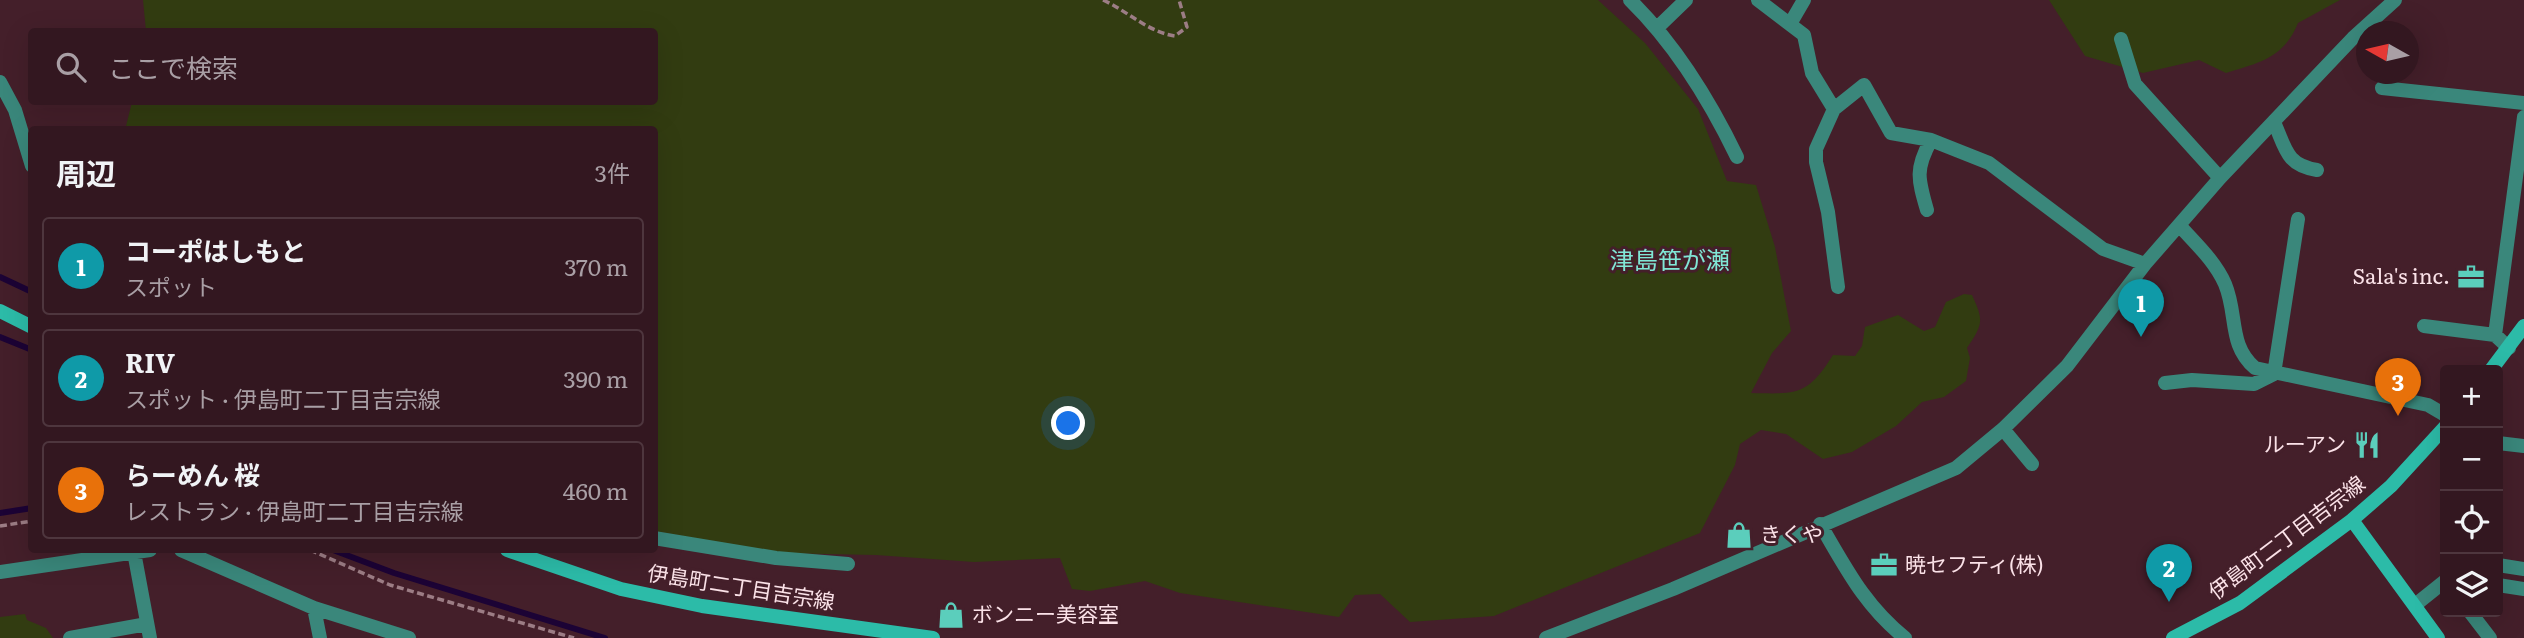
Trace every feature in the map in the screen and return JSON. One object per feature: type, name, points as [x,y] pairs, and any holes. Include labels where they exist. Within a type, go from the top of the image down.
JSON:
[{"type":"street","points":[[1630,0],[1658,27],[1711,103],[1737,158]]},
{"type":"street","points":[[1658,27],[1686,0]]},
{"type":"street","points":[[1758,0],[1804,35],[1812,73],[1834,109]]},
{"type":"street","points":[[1790,24],[1804,0]]},
{"type":"street","points":[[1546,638],[1673,589],[1956,468],[2003,429],[2067,366],[2145,264],[2220,178],[2353,38],[2395,0]]},
{"type":"street","points":[[2121,38],[2135,84],[2220,178]]},
{"type":"street","points":[[0,82],[15,110],[28,153]]},
{"type":"street","points":[[1838,287],[1816,149],[1834,109],[1864,85],[1891,132],[1931,140],[1989,163],[2103,249],[2145,264]]},
{"type":"street","points":[[2382,89],[2524,103]]},
{"type":"street","points":[[2495,335],[2524,117]]},
{"type":"street","points":[[2274,122],[2290,158],[2298,167],[2317,170]]},
{"type":"street","points":[[1927,210],[1918,179],[1920,161],[1931,140]]},
{"type":"street","points":[[2274,374],[2298,219]]},
{"type":"street","points":[[2179,225],[2217,268],[2226,286],[2241,356],[2255,368],[2428,405],[2440,412]]},
{"type":"street","points":[[0,311],[28,325]]},
{"type":"street","points":[[2424,326],[2495,335],[2509,348]]},
{"type":"street","points":[[2495,365],[2524,326]]},
{"type":"street","points":[[2165,383],[2192,380],[2254,384],[2274,374]]},
{"type":"street","points":[[2003,429],[2032,464]]},
{"type":"street","name":"伊島町二丁目吉宗線","points":[[2173,638],[2240,603],[2352,520],[2398,478],[2440,433]]},
{"type":"street","points":[[2503,444],[2524,446]]},
{"type":"street","points":[[2352,520],[2438,638]]},
{"type":"street","points":[[1820,524],[1863,597],[1880,618],[1905,638]]},
{"type":"street","points":[[658,539],[776,558],[848,564]]},
{"type":"street","points":[[0,572],[127,553]]},
{"type":"street","points":[[70,638],[149,631],[134,553]]},
{"type":"street","points":[[188,553],[314,608],[409,638]]},
{"type":"street","name":"伊島町二丁目吉宗線","points":[[521,553],[621,589],[702,606],[928,638]]},
{"type":"street","points":[[2503,566],[2524,569]]},
{"type":"street","points":[[2415,605],[2440,585]]},
{"type":"street","points":[[2503,586],[2524,589]]},
{"type":"street","points":[[314,608],[320,638]]},
{"type":"street","points":[[2474,617],[2490,638]]},
{"type":"path","points":[[1103,0],[1123,9],[1157,34],[1175,37],[1187,27],[1179,0]]},
{"type":"path","points":[[0,526],[28,522]]},
{"type":"path","points":[[317,553],[390,585],[575,638]]},
{"type":"green space","points":[[143,0],[1598,0],[1645,43],[1698,109],[1727,181],[1756,185],[1775,247],[1791,331],[1772,353],[1751,393],[1800,390],[1816,378],[1833,355],[1855,356],[1862,346],[1865,327],[1898,315],[1924,331],[1935,327],[1946,302],[1964,294],[1972,295],[1979,311],[1980,322],[1967,348],[1970,358],[1966,381],[1944,397],[1922,402],[1896,426],[1852,452],[1823,459],[1786,434],[1761,430],[1740,444],[1735,465],[1700,533],[1494,616],[1410,622],[1380,594],[1355,595],[1339,617],[1180,593],[1145,581],[1090,591],[1072,589],[1060,558],[974,562],[876,555],[777,553],[658,532],[658,126],[126,126],[131,105],[658,105],[658,28],[146,28]]},
{"type":"green space","points":[[2049,0],[2340,0],[2298,23],[2278,52],[2249,66],[2226,73],[2199,60],[2143,73],[2085,56]]},
{"type":"green space","points":[[25,614],[27,620],[46,628],[53,638],[0,638],[0,617]]},
{"type":"waterway","points":[[0,277],[28,290]]},
{"type":"waterway","points":[[0,337],[28,348]]},
{"type":"waterway","points":[[0,513],[28,509]]},
{"type":"waterway","points":[[341,553],[394,573],[605,638]]},
{"type":"place","name":"Sala's inc.","points":[[2471,277]]},
{"type":"place","name":"コーポはしもと","points":[[2141,337]]},
{"type":"place","name":"らーめん 桜","points":[[2398,416]]},
{"type":"place","name":"ルーアン","points":[[2367,445]]},
{"type":"place","name":"きくや","points":[[1739,535]]},
{"type":"place","name":"暁セフティ(株)","points":[[1884,565]]},
{"type":"place","name":"RIV","points":[[2169,602]]},
{"type":"place","name":"ボンニー美容室","points":[[951,615]]},
{"type":"district","name":"津島笹が瀬","points":[[1670,261]]}]
